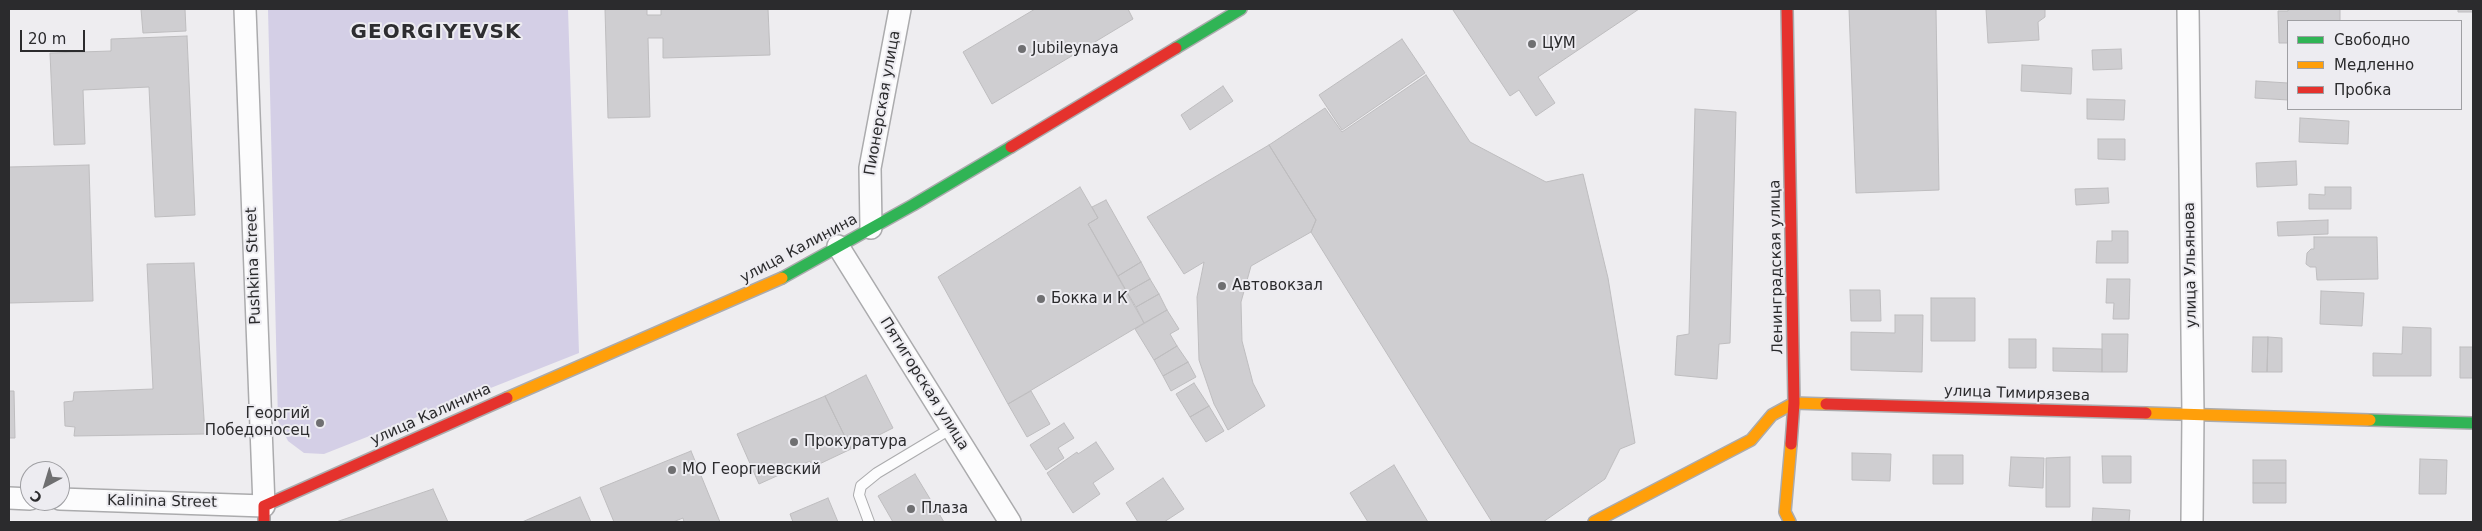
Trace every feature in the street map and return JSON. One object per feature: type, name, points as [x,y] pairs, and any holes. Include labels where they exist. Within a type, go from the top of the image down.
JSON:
[{"type":"street","name":"Pushkina Street","points":[[245,9],[264,514]]},
{"type":"street","name":"Пионерская улица","points":[[871,228],[870,168],[900,9]]},
{"type":"street","name":"улица Калинина","points":[[264,514],[656,332],[769,285],[871,228],[1241,9]]},
{"type":"street","name":"Ленинградская улица","points":[[1787,9],[1794,403],[1785,512],[1790,522]]},
{"type":"street","name":"улица Ульянова","points":[[2188,9],[2193,414],[2192,522]]},
{"type":"street","name":"Пятигорская улица","points":[[838,246],[1010,522]]},
{"type":"street","name":"улица Тимирязева","points":[[1794,403],[2473,423]]},
{"type":"street","points":[[1594,522],[1751,440],[1772,415],[1794,403]]},
{"type":"street","name":"Kalinina Street","points":[[70,501],[264,514]]},
{"type":"lane","points":[[869,522],[859,495],[861,486],[877,473],[952,428]]},
{"type":"shaded area","points":[[268,9],[568,9],[579,353],[324,454],[304,453],[288,441],[278,421]]},
{"type":"building","points":[[141,9],[185,9],[186,31],[143,33]]},
{"type":"building","points":[[605,9],[647,9],[647,15],[661,15],[661,9],[768,9],[770,55],[663,58],[663,38],[648,38],[650,117],[608,118]]},
{"type":"building","points":[[1035,9],[1128,9],[1133,19],[992,104],[963,52]]},
{"type":"building","name":"ЦУМ","points":[[1639,9],[1538,77],[1555,103],[1536,116],[1519,90],[1510,96],[1453,10]]},
{"type":"building","points":[[1849,9],[1936,9],[1939,190],[1856,193]]},
{"type":"building","points":[[1986,9],[2045,9],[2045,17],[2038,22],[2039,40],[1988,43]]},
{"type":"building","points":[[2288,9],[2340,9],[2340,20],[2287,20],[2287,43],[2279,43],[2278,11],[2288,11]]},
{"type":"building","points":[[2458,9],[2473,9],[2473,12],[2458,12]]},
{"type":"building","points":[[187,36],[195,215],[155,217],[149,87],[83,90],[85,144],[54,145],[50,53],[111,51],[111,39]]},
{"type":"building","points":[[1402,39],[1425,73],[1342,130],[1319,95]]},
{"type":"building","points":[[2121,49],[2122,69],[2093,70],[2092,50]]},
{"type":"building","points":[[2022,65],[2072,68],[2071,94],[2021,91]]},
{"type":"building","points":[[1426,75],[1470,142],[1546,182],[1583,174],[1608,278],[1635,443],[1620,449],[1605,479],[1543,522],[1492,522],[1311,232],[1316,220],[1269,145],[1325,108],[1342,132]]},
{"type":"building","points":[[2256,81],[2287,83],[2287,100],[2255,98]]},
{"type":"building","points":[[1223,86],[1233,101],[1190,130],[1181,115]]},
{"type":"building","points":[[2087,99],[2125,100],[2124,120],[2087,119]]},
{"type":"building","points":[[1695,109],[1736,112],[1730,343],[1719,344],[1717,379],[1675,375],[1677,336],[1689,334]]},
{"type":"building","points":[[2300,118],[2349,121],[2348,144],[2299,142]]},
{"type":"building","points":[[2098,139],[2125,139],[2125,160],[2098,159]]},
{"type":"building","name":"Автовокзал","points":[[1269,145],[1316,220],[1311,232],[1251,266],[1241,302],[1242,341],[1253,383],[1265,406],[1228,430],[1214,404],[1199,360],[1197,297],[1204,262],[1184,274],[1147,217]]},
{"type":"building","points":[[2296,161],[2297,185],[2257,187],[2256,163]]},
{"type":"building","points":[[89,165],[93,301],[9,303],[9,167]]},
{"type":"building","name":"Бокка и К","points":[[1080,187],[1098,218],[1088,224],[1144,323],[1008,404],[938,277]]},
{"type":"building","points":[[2325,187],[2351,187],[2351,209],[2309,209],[2309,194],[2325,195]]},
{"type":"building","points":[[2108,188],[2109,203],[2076,205],[2075,189]]},
{"type":"building","points":[[1106,200],[1141,262],[1118,276],[1088,224],[1098,218],[1092,207]]},
{"type":"building","points":[[2328,220],[2328,234],[2278,236],[2277,222]]},
{"type":"building","points":[[2112,231],[2128,231],[2128,263],[2096,263],[2097,241],[2112,241]]},
{"type":"building","points":[[2314,237],[2377,237],[2378,279],[2317,280],[2316,267],[2310,267],[2306,264],[2307,253],[2314,249]]},
{"type":"building","points":[[1141,262],[1150,279],[1127,292],[1118,276]]},
{"type":"building","points":[[194,263],[205,434],[74,436],[75,427],[65,426],[64,402],[73,401],[74,392],[153,389],[147,264]]},
{"type":"building","points":[[1150,279],[1159,294],[1136,307],[1127,292]]},
{"type":"building","points":[[2107,279],[2130,279],[2129,319],[2113,319],[2114,303],[2106,303]]},
{"type":"building","points":[[1850,290],[1880,290],[1881,321],[1851,321]]},
{"type":"building","points":[[2321,291],[2364,293],[2362,326],[2320,324]]},
{"type":"building","points":[[1159,294],[1167,310],[1144,323],[1136,307]]},
{"type":"building","points":[[1931,298],[1975,298],[1975,341],[1931,341]]},
{"type":"building","points":[[1167,310],[1179,329],[1170,334],[1177,346],[1154,360],[1135,329]]},
{"type":"building","points":[[1895,315],[1923,315],[1922,372],[1851,370],[1851,332],[1895,333]]},
{"type":"building","points":[[2403,327],[2431,328],[2431,376],[2373,376],[2373,353],[2402,354]]},
{"type":"building","points":[[2102,334],[2128,334],[2127,372],[2102,372]]},
{"type":"building","points":[[2253,337],[2268,337],[2267,372],[2252,372]]},
{"type":"building","points":[[2268,337],[2282,338],[2282,372],[2267,372]]},
{"type":"building","points":[[2009,339],[2036,339],[2036,368],[2009,368]]},
{"type":"building","points":[[1177,346],[1188,362],[1163,376],[1154,360]]},
{"type":"building","points":[[2460,347],[2473,347],[2473,378],[2460,378]]},
{"type":"building","points":[[2053,348],[2102,349],[2102,372],[2053,371]]},
{"type":"building","points":[[1188,362],[1196,377],[1171,391],[1163,376]]},
{"type":"building","points":[[866,375],[893,428],[851,449],[825,396]]},
{"type":"building","points":[[1194,383],[1209,406],[1190,417],[1176,394]]},
{"type":"building","points":[[9,391],[14,391],[15,438],[9,438]]},
{"type":"building","points":[[1031,391],[1050,424],[1027,437],[1008,404]]},
{"type":"building","name":"Прокуратура","points":[[825,396],[851,449],[813,467],[810,461],[759,484],[737,434]]},
{"type":"building","points":[[1209,406],[1224,431],[1206,442],[1190,417]]},
{"type":"building","points":[[1064,423],[1074,438],[1058,448],[1064,458],[1046,470],[1030,445]]},
{"type":"building","points":[[1096,442],[1114,469],[1093,483],[1100,494],[1073,513],[1047,473],[1077,452],[1078,454]]},
{"type":"building","name":"МО Георгиевский","points":[[691,451],[720,522],[684,522],[683,518],[673,522],[614,522],[600,488]]},
{"type":"building","points":[[1852,453],[1891,454],[1890,481],[1852,480]]},
{"type":"building","points":[[1933,455],[1963,455],[1963,484],[1933,484]]},
{"type":"building","points":[[2102,456],[2131,456],[2131,483],[2103,483]]},
{"type":"building","points":[[2011,457],[2044,458],[2043,488],[2009,486]]},
{"type":"building","points":[[2070,457],[2070,507],[2046,507],[2046,458]]},
{"type":"building","points":[[2420,459],[2447,460],[2446,494],[2419,494]]},
{"type":"building","points":[[2253,460],[2286,460],[2286,483],[2253,483]]},
{"type":"building","points":[[1394,465],[1428,522],[1368,522],[1350,493]]},
{"type":"building","name":"Плаза","points":[[915,474],[944,522],[893,522],[878,496]]},
{"type":"building","points":[[1163,478],[1184,509],[1164,522],[1138,522],[1126,503]]},
{"type":"building","points":[[2253,483],[2286,483],[2286,503],[2253,503]]},
{"type":"building","points":[[433,489],[448,522],[336,522]]},
{"type":"building","points":[[580,497],[591,522],[522,522]]},
{"type":"building","points":[[828,498],[838,522],[793,522],[790,514]]},
{"type":"building","points":[[2093,508],[2130,510],[2129,522],[2092,522]]},
{"type":"traffic: fast","points":[[1176,48],[1241,9]]},
{"type":"traffic: fast","points":[[782,278],[913,205],[1011,147]]},
{"type":"traffic: fast","points":[[2370,420],[2473,423]]},
{"type":"traffic: slow","points":[[507,398],[782,278]]},
{"type":"traffic: slow","points":[[1594,522],[1751,440],[1772,415],[1794,403],[1826,404]]},
{"type":"traffic: slow","points":[[2146,413],[2370,420]]},
{"type":"traffic: slow","points":[[1790,522],[1785,512],[1791,444]]},
{"type":"traffic: jam","points":[[1787,9],[1794,403],[1791,444]]},
{"type":"traffic: jam","points":[[1011,147],[1176,48]]},
{"type":"traffic: jam","points":[[264,522],[264,506],[507,398]]},
{"type":"traffic: jam","points":[[1826,404],[2146,413]]},
{"type":"place","name":"ЦУМ","points":[[1532,44]]},
{"type":"place","name":"Jubileynaya","points":[[1022,49]]},
{"type":"place","name":"Автовокзал","points":[[1222,286]]},
{"type":"place","name":"Бокка и К","points":[[1041,299]]},
{"type":"place","name":"Георгий Победоносец","points":[[320,423]]},
{"type":"place","name":"Прокуратура","points":[[794,442]]},
{"type":"place","name":"МО Георгиевский","points":[[672,470]]},
{"type":"place","name":"Плаза","points":[[911,509]]},
{"type":"district","name":"GEORGIYEVSK","points":[[436,33]]}]
